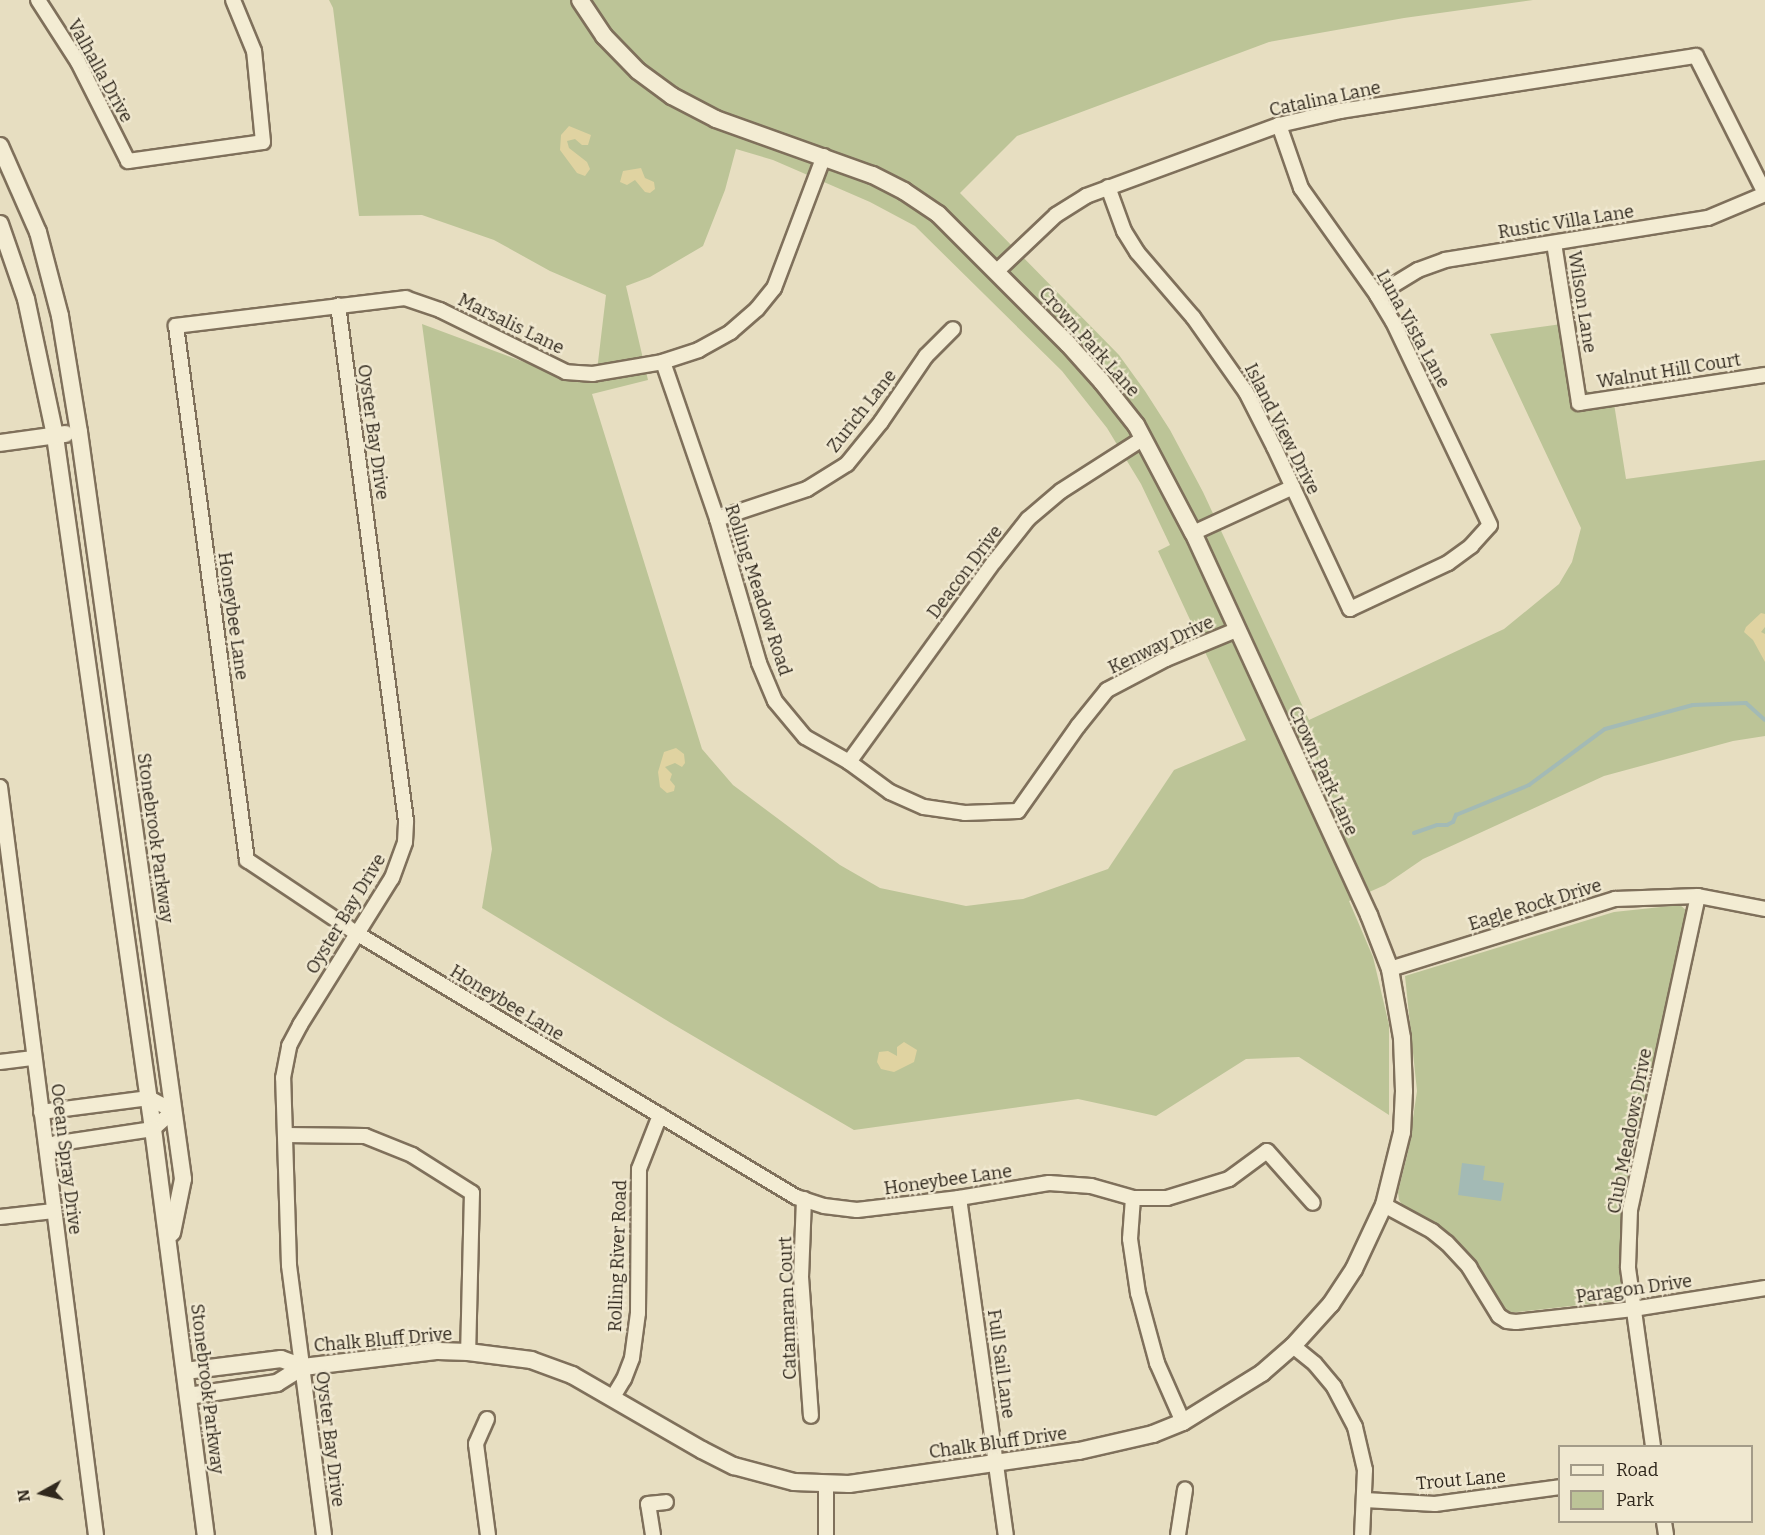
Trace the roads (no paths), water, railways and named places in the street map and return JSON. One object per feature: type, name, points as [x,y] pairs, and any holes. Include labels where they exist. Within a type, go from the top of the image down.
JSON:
[{"type":"street","name":"Valhalla Drive","points":[[38,0],[78,62],[128,161],[263,142],[254,51],[233,0]]},
{"type":"street","name":"Crown Park Lane","points":[[580,0],[604,36],[631,64],[672,96],[716,119],[872,175],[904,191],[938,214],[998,271],[1102,382],[1144,438],[1193,533],[1368,915],[1390,969]]},
{"type":"street","name":"Catalina Lane","points":[[998,271],[1060,212],[1086,196],[1279,125],[1340,111],[1696,56],[1765,193]]},
{"type":"street","name":"Luna Vista Lane","points":[[1279,125],[1301,188],[1377,295],[1417,369],[1490,525],[1471,546],[1448,563],[1350,609]]},
{"type":"street","name":"Stonebrook Parkway","points":[[0,146],[38,232],[60,316],[79,432],[183,1179],[170,1249]]},
{"type":"street","name":"Marsalis Lane","points":[[176,326],[406,298],[440,310],[566,372],[593,374],[663,362],[699,350],[730,332],[757,309],[774,288],[824,156]]},
{"type":"street","name":"Island View Drive","points":[[1108,187],[1130,242],[1144,262],[1193,317],[1229,366],[1260,419],[1350,609]]},
{"type":"street","name":"Rustic Villa Lane","points":[[1377,295],[1418,270],[1445,260],[1708,218],[1765,193]]},
{"type":"street","name":"Stonebrook Parkway","points":[[0,224],[26,299],[55,436],[170,1249],[206,1535]]},
{"type":"street","name":"Wilson Lane","points":[[1554,243],[1579,403]]},
{"type":"street","name":"Oyster Bay Drive","points":[[324,1535],[289,1265],[283,1078],[289,1046],[356,933],[392,878],[405,842],[406,821],[338,305]]},
{"type":"street","name":"Honeybee Lane","points":[[176,326],[247,860],[356,933],[796,1197],[824,1206],[857,1210],[959,1198],[1049,1183],[1091,1186],[1133,1198],[1167,1198],[1229,1179],[1267,1151],[1312,1203]]},
{"type":"street","name":"Zurich Lane","points":[[717,519],[807,489],[847,464],[926,356],[953,329]]},
{"type":"street","name":"Rolling Meadow Road","points":[[663,362],[717,519],[759,663],[775,701],[805,737],[849,762],[890,792],[924,807],[964,813],[1018,811]]},
{"type":"street","name":"Walnut Hill Court","points":[[1579,403],[1765,375]]},
{"type":"street","points":[[0,443],[79,432]]},
{"type":"street","name":"Deacon Drive","points":[[849,762],[994,562],[1028,519],[1061,491],[1144,438]]},
{"type":"street","points":[[1193,533],[1293,487]]},
{"type":"street","name":"Kenway Drive","points":[[1018,811],[1078,726],[1107,690],[1166,659],[1236,630]]},
{"type":"street","name":"Ocean Spray Drive","points":[[0,787],[96,1535]]},
{"type":"street","name":"Eagle Rock Drive","points":[[1390,969],[1615,898],[1698,896],[1765,909]]},
{"type":"street","name":"Club Meadows Drive","points":[[1653,1445],[1628,1267],[1630,1210],[1698,896]]},
{"type":"street","name":"Chalk Bluff Drive","points":[[188,1396],[277,1383],[303,1367],[438,1351],[468,1352],[531,1360],[572,1375],[613,1397],[669,1432],[734,1466],[794,1482],[826,1484],[859,1482],[996,1463],[1114,1444],[1153,1434],[1183,1422],[1240,1389],[1293,1346],[1331,1304],[1370,1238],[1384,1205],[1402,1132],[1404,1091],[1402,1038],[1390,969]]},
{"type":"street","points":[[0,1062],[34,1058]]},
{"type":"street","points":[[41,1112],[149,1098],[173,1111],[153,1129],[46,1144]]},
{"type":"street","name":"Rolling River Road","points":[[613,1397],[624,1379],[632,1358],[638,1313],[639,1169],[660,1114]]},
{"type":"street","points":[[285,1135],[365,1136],[412,1155],[472,1193],[468,1352]]},
{"type":"street","name":"Full Sail Lane","points":[[959,1198],[1006,1535]]},
{"type":"street","points":[[1133,1198],[1130,1239],[1138,1293],[1157,1363],[1183,1422]]},
{"type":"street","name":"Catamaran Court","points":[[804,1199],[801,1277],[811,1416]]},
{"type":"street","name":"Paragon Drive","points":[[1384,1205],[1447,1243],[1469,1267],[1499,1316],[1507,1321],[1633,1309],[1765,1288]]},
{"type":"street","points":[[0,1217],[54,1211]]},
{"type":"street","points":[[1293,1346],[1325,1375],[1349,1413],[1362,1456],[1365,1500],[1362,1535]]},
{"type":"street","name":"Chalk Bluff Drive","points":[[185,1371],[281,1359],[303,1367]]},
{"type":"street","points":[[487,1419],[476,1444],[488,1535]]},
{"type":"street","points":[[826,1484],[826,1535]]},
{"type":"street","name":"Trout Lane","points":[[1365,1500],[1435,1504],[1558,1486]]},
{"type":"street","points":[[1178,1535],[1185,1490]]},
{"type":"street","points":[[652,1535],[648,1504],[666,1502]]},
{"type":"water","points":[[1462,1163],[1485,1166],[1483,1180],[1504,1183],[1501,1201],[1458,1195]]},
{"type":"waterway","points":[[1414,833],[1437,825],[1447,825],[1453,822],[1456,815],[1529,785],[1605,729],[1693,705],[1746,703],[1765,720]]}]
